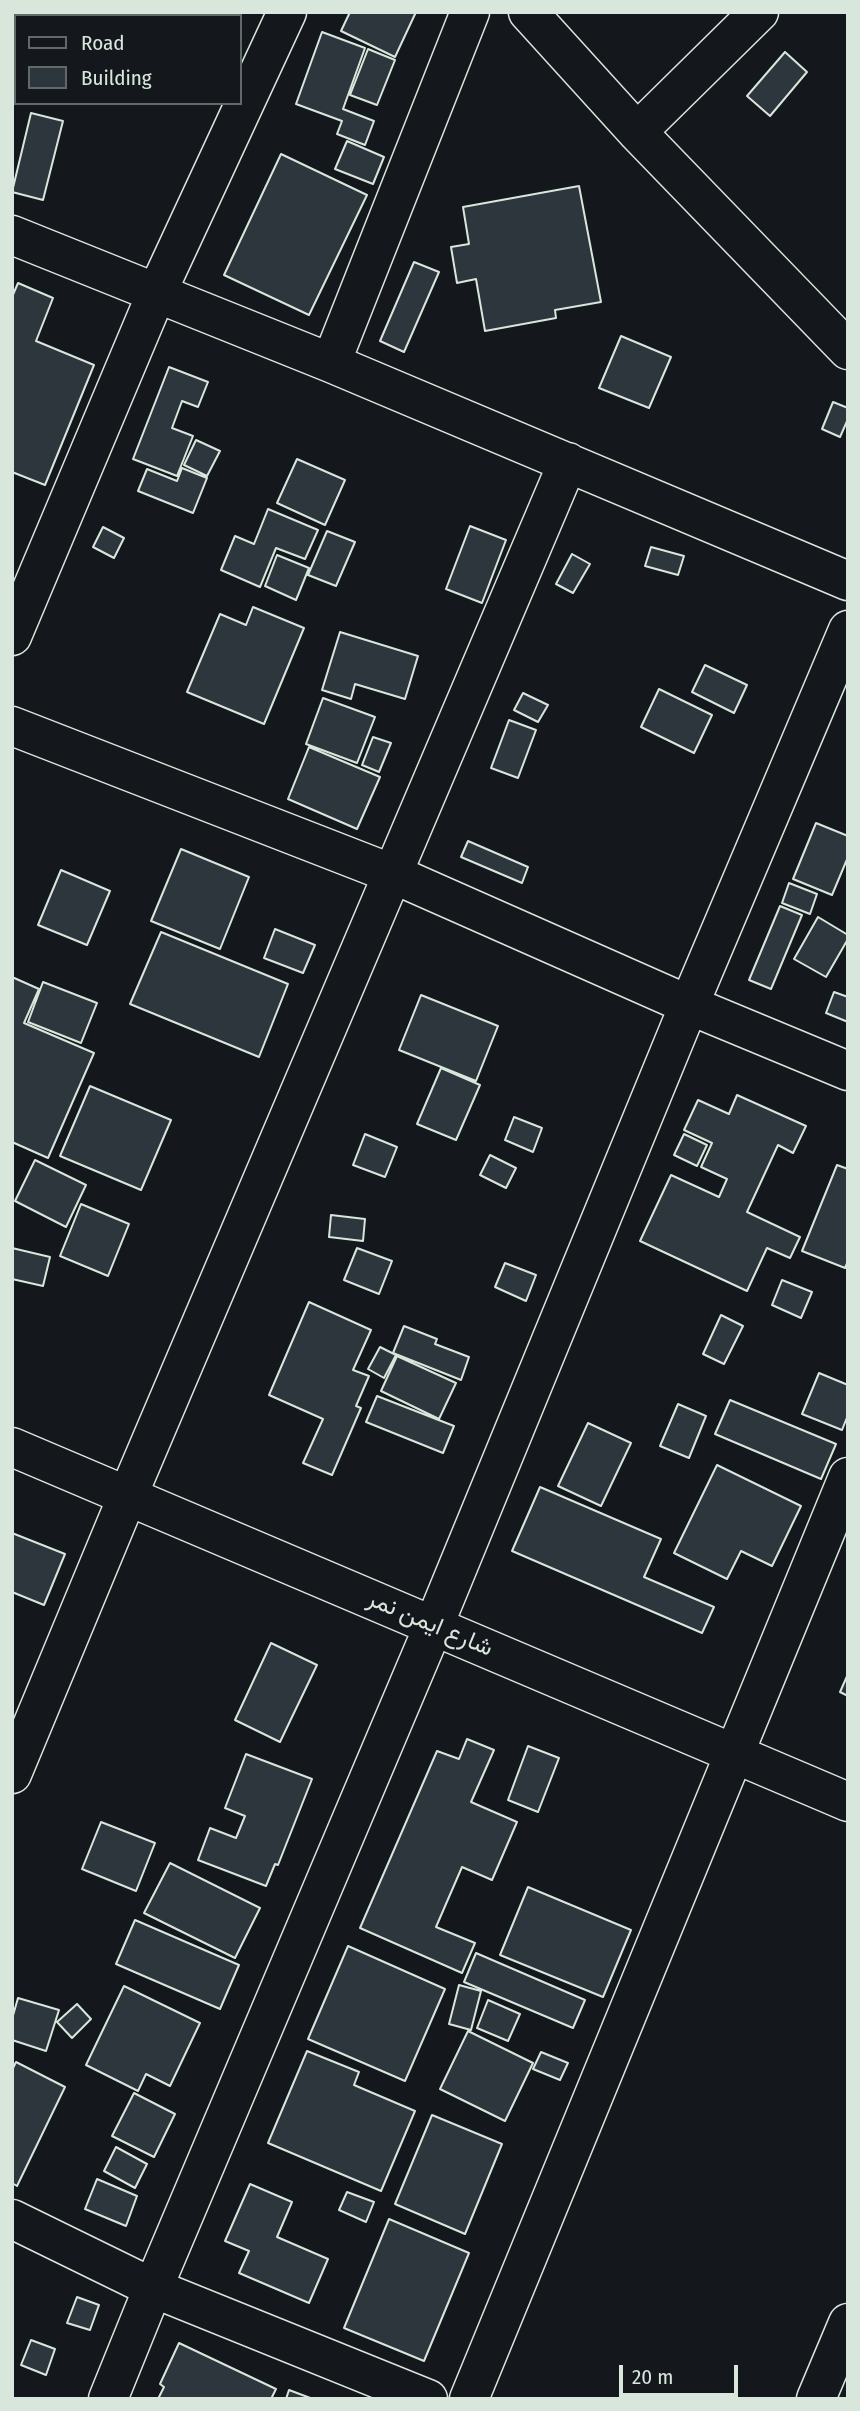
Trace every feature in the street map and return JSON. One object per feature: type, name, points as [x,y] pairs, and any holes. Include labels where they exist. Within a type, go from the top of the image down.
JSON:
[{"type":"street","points":[[12,636],[158,292],[287,12]]},
{"type":"street","points":[[331,363],[470,12]]},
{"type":"street","points":[[528,12],[637,132],[848,350]]},
{"type":"street","points":[[637,132],[759,12]]},
{"type":"street","points":[[12,235],[331,363],[848,580]]},
{"type":"street","points":[[12,1774],[568,462]]},
{"type":"street","points":[[108,2399],[435,1625],[689,1005],[848,630]]},
{"type":"street","points":[[12,726],[393,874],[848,1072]]},
{"type":"street","name":"شارع ايمن نمر","points":[[12,1447],[848,1802]]},
{"type":"street","points":[[469,2399],[848,1477]]},
{"type":"street","points":[[12,2219],[153,2288],[428,2399]]},
{"type":"street","points":[[816,2399],[848,2323]]},
{"type":"building","points":[[116,12],[214,12],[213,14]]},
{"type":"building","points":[[350,12],[416,12],[395,57],[341,31]]},
{"type":"building","points":[[322,32],[365,48],[343,109],[374,121],[365,145],[337,134],[342,121],[296,104]]},
{"type":"building","points":[[368,49],[395,60],[377,105],[350,95]]},
{"type":"building","points":[[785,52],[807,72],[770,116],[747,96]]},
{"type":"building","points":[[31,113],[63,121],[43,200],[12,192]]},
{"type":"building","points":[[347,141],[384,157],[373,184],[335,169]]},
{"type":"building","points":[[281,154],[367,195],[309,315],[224,275]]},
{"type":"building","points":[[579,186],[601,302],[555,310],[556,318],[485,331],[476,279],[457,283],[451,247],[469,244],[463,207]]},
{"type":"building","points":[[414,262],[439,272],[404,352],[380,341]]},
{"type":"building","points":[[18,283],[53,298],[36,341],[94,365],[45,485],[12,472],[12,297]]},
{"type":"building","points":[[621,336],[671,357],[649,408],[599,388]]},
{"type":"building","points":[[169,367],[208,382],[198,407],[182,401],[172,428],[193,436],[177,476],[133,459]]},
{"type":"building","points":[[833,402],[848,408],[848,419],[840,437],[822,429]]},
{"type":"building","points":[[196,440],[220,451],[207,476],[184,465]]},
{"type":"building","points":[[297,459],[345,480],[325,525],[277,503]]},
{"type":"building","points":[[182,468],[207,478],[193,513],[138,491],[147,469],[177,481]]},
{"type":"building","points":[[268,509],[318,530],[305,559],[276,548],[260,587],[221,570],[235,536],[254,544]]},
{"type":"building","points":[[470,526],[506,540],[482,603],[446,589]]},
{"type":"building","points":[[103,527],[124,538],[114,558],[93,547]]},
{"type":"building","points":[[327,531],[355,542],[336,586],[308,575]]},
{"type":"building","points":[[651,547],[684,556],[678,575],[645,566]]},
{"type":"building","points":[[572,554],[590,564],[573,593],[556,584]]},
{"type":"building","points":[[277,555],[309,568],[296,600],[265,586]]},
{"type":"building","points":[[253,607],[304,628],[264,724],[187,692],[220,614],[246,625]]},
{"type":"building","points":[[340,632],[418,656],[405,699],[355,684],[351,699],[322,690]]},
{"type":"building","points":[[705,665],[747,685],[734,713],[692,692]]},
{"type":"building","points":[[659,689],[712,715],[694,753],[641,727]]},
{"type":"building","points":[[523,693],[548,705],[538,722],[514,710]]},
{"type":"building","points":[[323,698],[375,717],[357,763],[306,744]]},
{"type":"building","points":[[509,720],[536,730],[518,778],[491,768]]},
{"type":"building","points":[[373,737],[391,743],[379,772],[362,765]]},
{"type":"building","points":[[309,747],[380,777],[357,829],[288,799]]},
{"type":"building","points":[[816,823],[848,836],[848,857],[832,895],[793,879]]},
{"type":"building","points":[[468,841],[528,867],[522,883],[461,857]]},
{"type":"building","points":[[181,849],[249,877],[220,949],[151,921]]},
{"type":"building","points":[[61,870],[110,891],[87,945],[38,925]]},
{"type":"building","points":[[789,883],[817,894],[810,914],[782,903]]},
{"type":"building","points":[[780,906],[802,915],[771,989],[749,980]]},
{"type":"building","points":[[818,917],[848,935],[826,977],[794,959]]},
{"type":"building","points":[[275,929],[315,945],[303,973],[264,958]]},
{"type":"building","points":[[161,932],[288,984],[259,1057],[130,1004]]},
{"type":"building","points":[[12,977],[39,989],[24,1023],[94,1053],[48,1158],[12,1142]]},
{"type":"building","points":[[43,982],[97,1003],[81,1043],[28,1022]]},
{"type":"building","points":[[834,992],[848,997],[848,1022],[826,1013]]},
{"type":"building","points":[[421,995],[498,1026],[476,1081],[399,1050]]},
{"type":"building","points":[[441,1068],[480,1085],[456,1140],[417,1124]]},
{"type":"building","points":[[90,1086],[171,1120],[141,1190],[60,1156]]},
{"type":"building","points":[[737,1095],[806,1126],[793,1153],[778,1145],[747,1212],[800,1237],[790,1258],[767,1248],[747,1291],[640,1241],[671,1175],[719,1197],[727,1179],[701,1167],[712,1143],[684,1130],[698,1100],[729,1114]]},
{"type":"building","points":[[514,1117],[542,1128],[533,1152],[505,1140]]},
{"type":"building","points":[[365,1134],[397,1147],[385,1177],[353,1165]]},
{"type":"building","points":[[684,1134],[707,1145],[697,1166],[674,1155]]},
{"type":"building","points":[[490,1155],[516,1168],[506,1188],[480,1175]]},
{"type":"building","points":[[35,1160],[86,1185],[66,1227],[15,1201]]},
{"type":"building","points":[[837,1165],[848,1169],[848,1261],[845,1268],[802,1251]]},
{"type":"building","points":[[81,1204],[129,1224],[108,1276],[60,1256]]},
{"type":"building","points":[[331,1215],[365,1219],[363,1241],[329,1237]]},
{"type":"building","points":[[12,1248],[50,1257],[43,1286],[12,1279]]},
{"type":"building","points":[[357,1248],[392,1261],[379,1294],[344,1280]]},
{"type":"building","points":[[505,1263],[536,1275],[526,1301],[495,1287]]},
{"type":"building","points":[[782,1280],[812,1292],[801,1318],[772,1305]]},
{"type":"building","points":[[309,1302],[371,1330],[353,1370],[369,1376],[356,1406],[361,1408],[332,1475],[303,1463],[323,1419],[269,1395]]},
{"type":"building","points":[[721,1315],[743,1326],[724,1364],[703,1354]]},
{"type":"building","points":[[404,1326],[437,1339],[435,1344],[469,1357],[461,1380],[393,1353]]},
{"type":"building","points":[[380,1347],[396,1355],[384,1378],[368,1369]]},
{"type":"building","points":[[397,1356],[456,1383],[439,1419],[381,1391]]},
{"type":"building","points":[[819,1373],[848,1385],[848,1415],[842,1430],[802,1414]]},
{"type":"building","points":[[377,1396],[454,1426],[443,1453],[366,1422]]},
{"type":"building","points":[[730,1400],[836,1444],[821,1479],[715,1434]]},
{"type":"building","points":[[678,1404],[706,1416],[689,1458],[660,1446]]},
{"type":"building","points":[[588,1423],[631,1443],[601,1506],[558,1486]]},
{"type":"building","points":[[717,1465],[801,1506],[772,1566],[741,1551],[727,1579],[674,1553]]},
{"type":"building","points":[[540,1487],[661,1539],[644,1577],[714,1607],[702,1633],[512,1551]]},
{"type":"building","points":[[12,1533],[65,1554],[44,1605],[12,1592]]},
{"type":"building","points":[[271,1643],[317,1665],[280,1742],[235,1720]]},
{"type":"building","points":[[848,1674],[848,1696],[840,1692]]},
{"type":"building","points":[[467,1739],[494,1750],[471,1802],[517,1822],[492,1880],[462,1867],[436,1927],[475,1943],[462,1973],[360,1928],[437,1751],[459,1759]]},
{"type":"building","points":[[528,1746],[559,1758],[538,1812],[508,1800]]},
{"type":"building","points":[[246,1754],[312,1779],[278,1865],[275,1864],[266,1886],[198,1860],[210,1828],[236,1838],[245,1816],[225,1808]]},
{"type":"building","points":[[101,1822],[155,1843],[136,1891],[82,1869]]},
{"type":"building","points":[[170,1863],[260,1908],[235,1958],[144,1913]]},
{"type":"building","points":[[528,1887],[631,1930],[603,1997],[500,1955]]},
{"type":"building","points":[[135,1920],[239,1965],[220,2009],[116,1964]]},
{"type":"building","points":[[348,1946],[445,1989],[405,2081],[308,2039]]},
{"type":"building","points":[[476,1953],[585,2000],[573,2028],[464,1982]]},
{"type":"building","points":[[459,1985],[481,1991],[471,2030],[449,2024]]},
{"type":"building","points":[[124,1986],[200,2023],[170,2086],[146,2074],[138,2091],[86,2065]]},
{"type":"building","points":[[18,1998],[59,2010],[46,2051],[12,2040],[12,2019]]},
{"type":"building","points":[[488,2000],[520,2014],[508,2041],[477,2028]]},
{"type":"building","points":[[77,2004],[91,2019],[72,2038],[57,2022]]},
{"type":"building","points":[[468,2031],[533,2063],[505,2121],[440,2089]]},
{"type":"building","points":[[307,2051],[359,2072],[354,2085],[415,2111],[381,2191],[268,2143]]},
{"type":"building","points":[[541,2052],[568,2063],[560,2080],[533,2069]]},
{"type":"building","points":[[16,2062],[65,2087],[17,2186],[12,2183],[12,2070]]},
{"type":"building","points":[[134,2093],[175,2114],[154,2157],[112,2136]]},
{"type":"building","points":[[432,2115],[502,2144],[465,2234],[395,2204]]},
{"type":"building","points":[[116,2147],[147,2164],[135,2188],[104,2171]]},
{"type":"building","points":[[97,2179],[137,2196],[126,2226],[85,2209]]},
{"type":"building","points":[[250,2184],[292,2202],[277,2237],[328,2259],[309,2303],[239,2273],[249,2251],[225,2241]]},
{"type":"building","points":[[347,2192],[374,2202],[366,2222],[339,2210]]},
{"type":"building","points":[[389,2219],[469,2253],[424,2361],[344,2328]]},
{"type":"building","points":[[77,2297],[99,2305],[90,2330],[67,2323]]},
{"type":"building","points":[[31,2340],[55,2349],[46,2375],[21,2365]]},
{"type":"building","points":[[179,2343],[276,2389],[271,2399],[158,2399],[164,2387],[160,2384]]},
{"type":"building","points":[[289,2390],[313,2399],[286,2399]]}]
